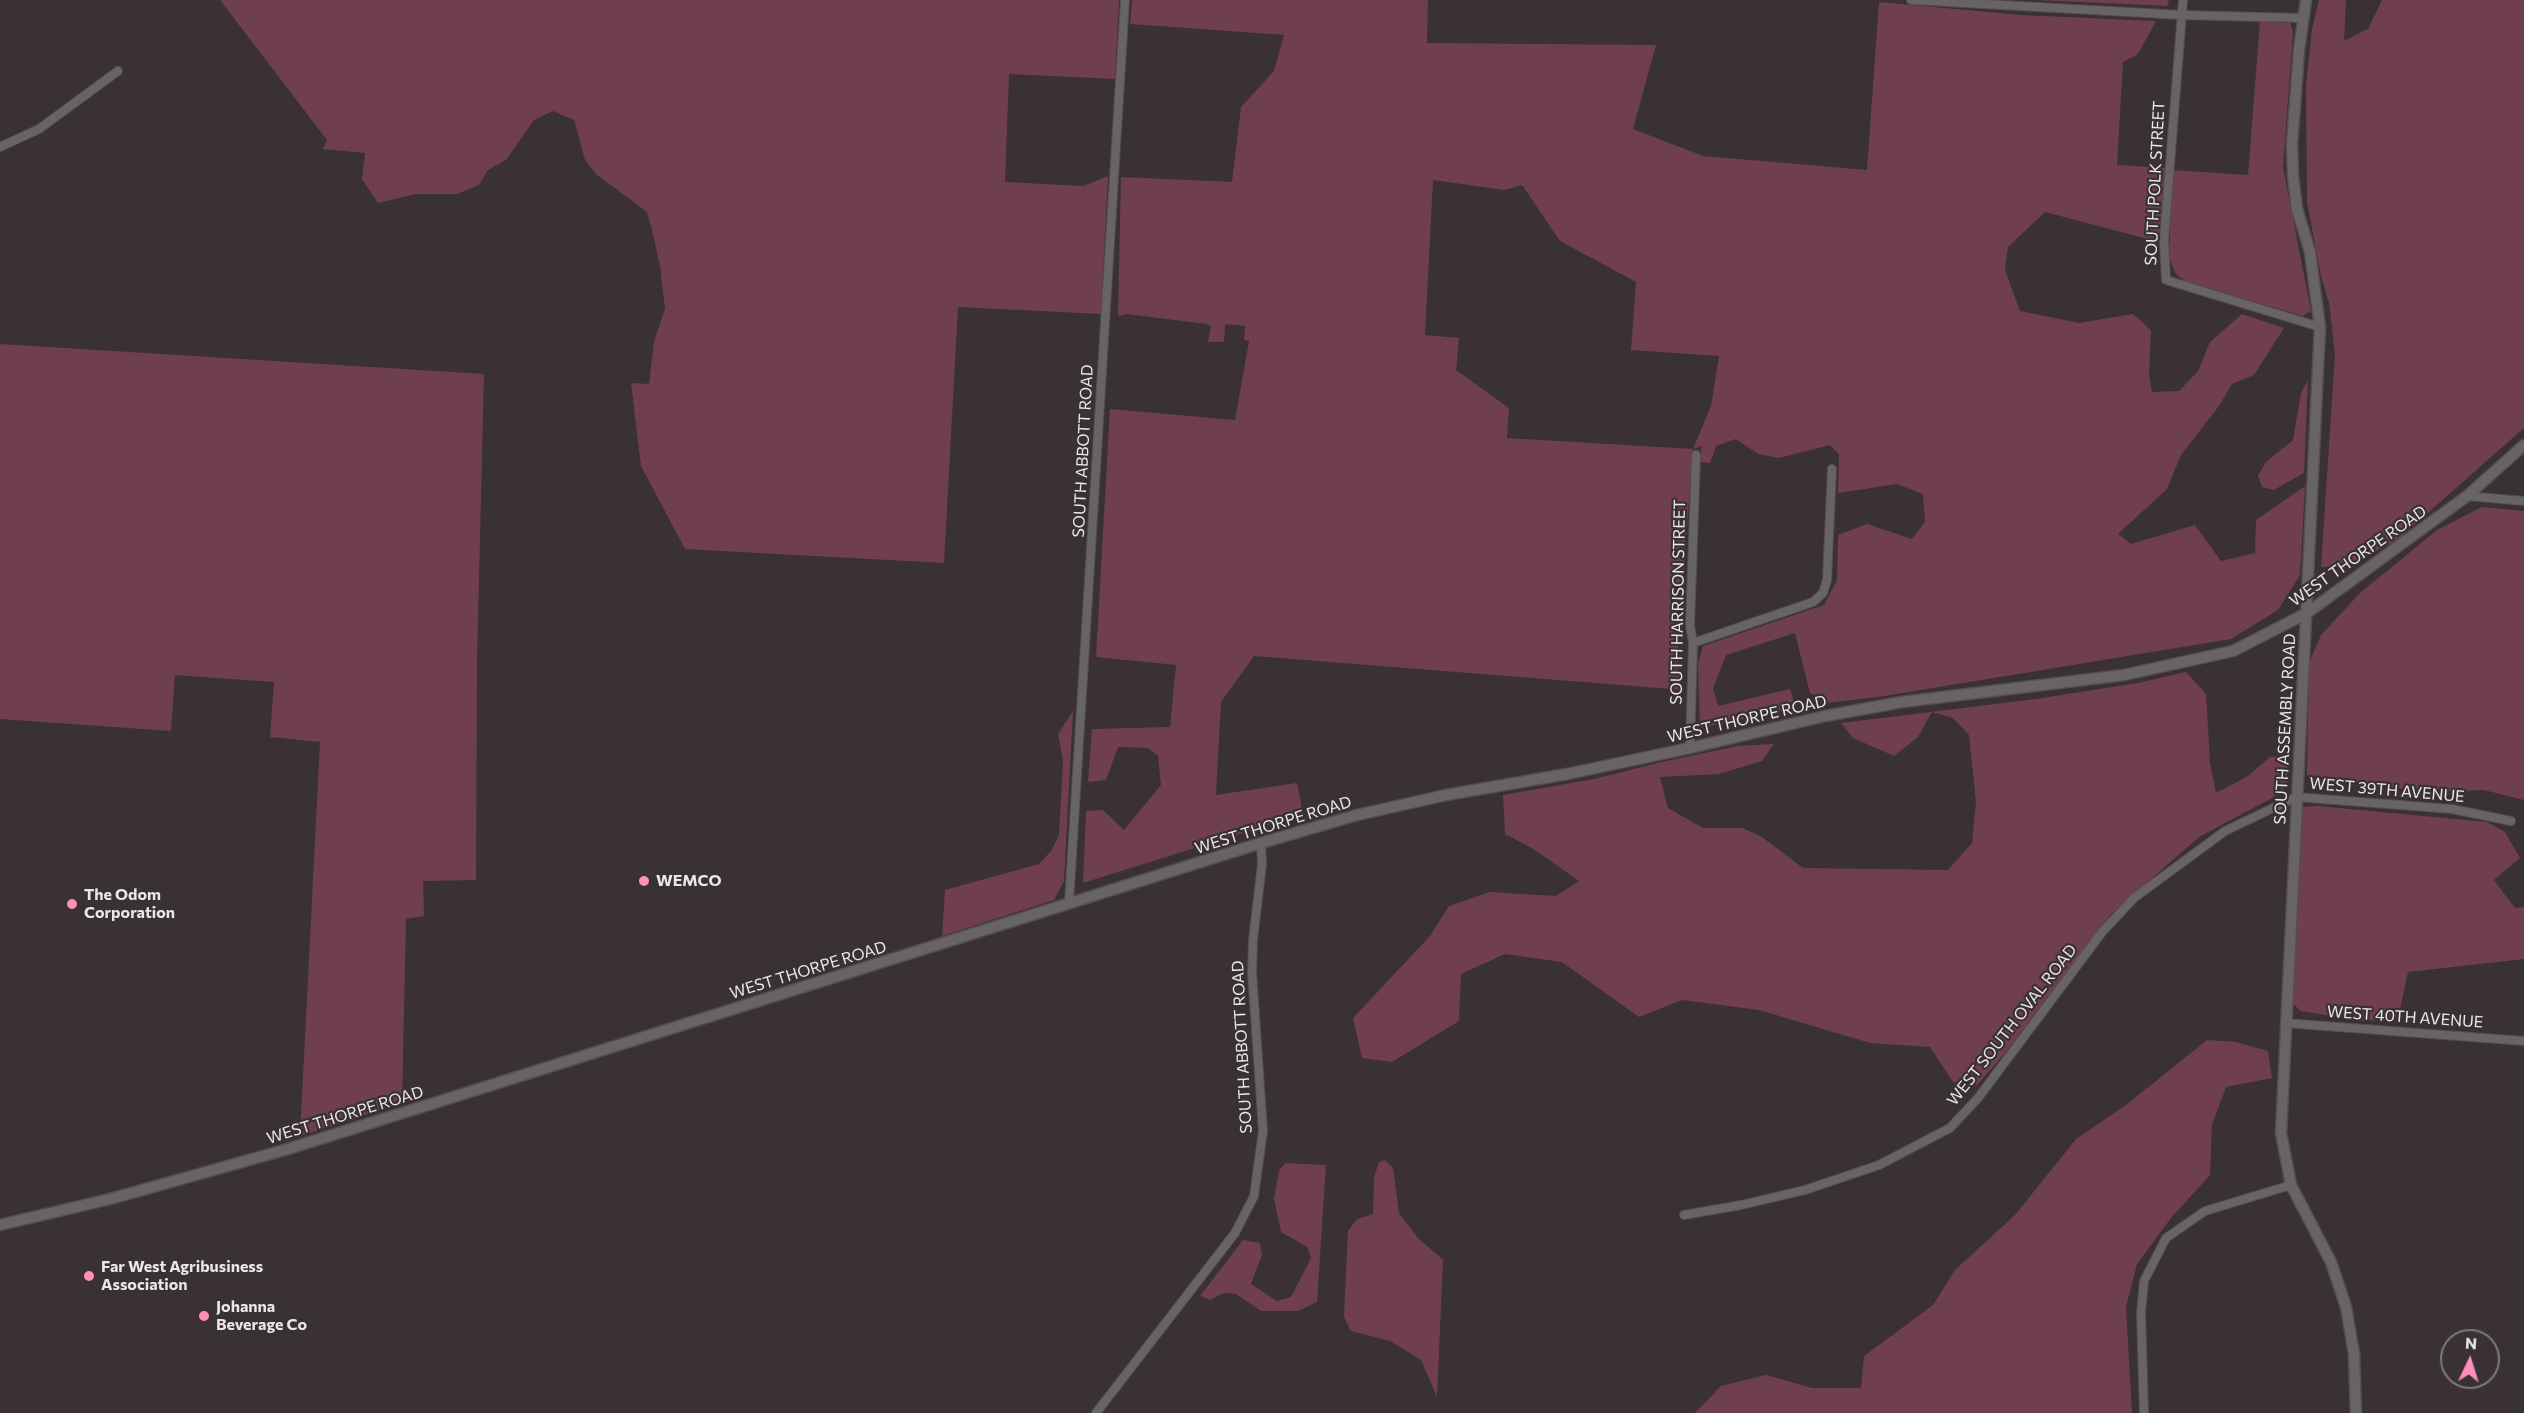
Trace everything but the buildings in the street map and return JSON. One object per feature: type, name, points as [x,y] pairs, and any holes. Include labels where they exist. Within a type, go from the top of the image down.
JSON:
[{"type":"street","name":"SOUTH ABBOTT ROAD","points":[[1070,903],[1125,0]]},
{"type":"street","points":[[1911,0],[2182,15],[2302,18]]},
{"type":"street","name":"SOUTH POLK STREET","points":[[2183,0],[2164,240],[2166,280],[2320,327]]},
{"type":"street","name":"SOUTH ASSEMBLY ROAD","points":[[2306,0],[2302,18],[2292,144],[2293,176],[2297,210],[2310,252],[2320,327],[2284,1023],[2281,1133],[2291,1185],[2331,1262],[2346,1307],[2354,1354],[2356,1413]]},
{"type":"street","points":[[0,147],[39,129],[118,71]]},
{"type":"street","name":"WEST THORPE ROAD","points":[[0,1225],[111,1199],[288,1149],[1261,843],[1357,815],[1446,795],[1567,774],[1690,748],[1825,716],[1902,702],[2068,684],[2180,664],[2233,651],[2307,613],[2467,496],[2524,445]]},
{"type":"street","name":"SOUTH HARRISON STREET","points":[[1690,748],[1693,644],[1690,625],[1696,455]]},
{"type":"street","points":[[1693,644],[1813,602],[1823,593],[1827,580],[1832,469]]},
{"type":"street","points":[[2467,496],[2524,501]]},
{"type":"street","name":"WEST 39TH AVENUE","points":[[2296,797],[2452,809],[2511,821]]},
{"type":"street","name":"WEST SOUTH OVAL ROAD","points":[[1684,1215],[1805,1190],[1879,1165],[1950,1128],[1978,1098],[2103,931],[2134,898],[2224,831],[2296,797]]},
{"type":"street","name":"SOUTH ABBOTT ROAD","points":[[1096,1413],[1235,1233],[1254,1196],[1263,1131],[1252,972],[1253,940],[1262,864],[1261,843]]},
{"type":"street","name":"WEST 40TH AVENUE","points":[[2284,1023],[2524,1041]]},
{"type":"street","points":[[2144,1413],[2141,1313],[2144,1281],[2166,1238],[2205,1211],[2291,1185]]},
{"type":"shaded area","points":[[220,0],[1119,0],[1115,79],[1009,74],[1005,182],[1083,186],[1108,176],[1101,314],[958,307],[944,563],[685,549],[641,466],[631,383],[649,384],[654,342],[665,308],[660,266],[652,230],[647,212],[596,174],[585,160],[574,120],[553,111],[534,120],[506,160],[488,170],[479,185],[457,194],[416,194],[378,203],[362,179],[365,153],[323,149],[327,140]]},
{"type":"shaded area","points":[[1132,0],[1428,0],[1427,43],[1656,45],[1633,129],[1703,156],[1867,170],[1879,2],[2021,15],[2156,21],[2138,54],[2123,62],[2117,165],[2165,168],[2159,242],[2045,212],[2008,247],[2005,270],[2020,311],[2079,323],[2133,314],[2151,330],[2149,375],[2152,392],[2179,391],[2198,371],[2210,342],[2242,314],[2284,328],[2254,375],[2232,384],[2219,406],[2181,455],[2167,489],[2118,534],[2131,544],[2195,525],[2221,561],[2255,553],[2256,520],[2305,486],[2300,575],[2278,610],[2231,639],[1878,697],[1826,703],[1810,693],[1795,633],[1726,655],[1713,688],[1718,706],[1790,689],[1796,708],[1700,728],[1698,664],[1703,646],[1824,605],[1837,580],[1838,535],[1867,524],[1912,539],[1925,522],[1923,494],[1897,484],[1838,493],[1839,454],[1830,445],[1779,458],[1758,454],[1736,439],[1716,446],[1710,463],[1699,462],[1702,446],[1693,449],[1678,640],[1679,676],[1684,690],[1254,656],[1221,702],[1216,795],[1297,783],[1303,814],[1083,883],[1086,811],[1103,810],[1124,830],[1161,785],[1158,756],[1148,748],[1118,747],[1106,780],[1088,782],[1092,729],[1170,727],[1176,665],[1096,657],[1110,409],[1235,420],[1249,341],[1244,340],[1245,326],[1225,324],[1224,342],[1208,342],[1211,326],[1207,324],[1127,314],[1118,316],[1121,177],[1232,182],[1241,107],[1274,71],[1284,35],[1130,24]],"holes":[[[1433,180],[1504,190],[1522,185],[1560,241],[1636,282],[1631,350],[1719,356],[1711,406],[1693,449],[1507,438],[1509,408],[1456,370],[1459,338],[1425,335]]]},
{"type":"shaded area","points":[[2036,0],[2169,0],[2167,6]]},
{"type":"shaded area","points":[[2319,0],[2346,0],[2344,41],[2368,29],[2382,0],[2524,0],[2524,428],[2396,541],[2345,566],[2321,567],[2335,354],[2329,303],[2321,276],[2307,202],[2306,86],[2312,29]]},
{"type":"shaded area","points":[[2260,21],[2290,23],[2293,32],[2283,167],[2311,311],[2303,316],[2185,281],[2176,274],[2169,258],[2172,170],[2248,175]]},
{"type":"shaded area","points":[[0,344],[484,374],[477,660],[476,880],[423,881],[424,916],[406,919],[402,1103],[300,1136],[320,742],[270,737],[274,682],[175,675],[171,731],[0,719]]},
{"type":"shaded area","points":[[2308,380],[2304,473],[2274,490],[2262,487],[2258,476],[2266,462],[2293,440],[2301,393]]},
{"type":"shaded area","points":[[2482,507],[2524,511],[2524,800],[2484,790],[2425,792],[2307,775],[2309,663],[2321,635],[2360,593],[2437,530]]},
{"type":"shaded area","points":[[2186,672],[2206,694],[2210,763],[2216,793],[2248,776],[2270,757],[2288,755],[2287,786],[2272,798],[2199,837],[2110,915],[2005,1053],[1977,1085],[1953,1082],[1930,1047],[1870,1043],[1759,1010],[1682,1000],[1639,1017],[1562,962],[1505,954],[1461,974],[1459,1021],[1392,1062],[1362,1058],[1353,1018],[1430,936],[1449,906],[1490,892],[1556,896],[1579,881],[1532,848],[1505,834],[1503,795],[1594,779],[1738,746],[1774,744],[1762,761],[1719,774],[1660,777],[1668,808],[1703,828],[1743,828],[1762,837],[1803,868],[1948,870],[1972,843],[1976,802],[1969,735],[1953,718],[1932,712],[1918,737],[1894,756],[1853,738],[1841,723],[2036,699],[2138,683]]},
{"type":"shaded area","points":[[1073,711],[1064,881],[1054,900],[942,936],[945,890],[1039,864],[1051,851],[1059,835],[1063,760],[1058,734]]},
{"type":"shaded area","points":[[2318,806],[2487,822],[2505,832],[2520,858],[2494,880],[2515,908],[2524,907],[2524,959],[2408,972],[2398,1019],[2363,1021],[2301,1011],[2291,1002],[2300,807]]},
{"type":"shaded area","points":[[2207,1040],[2236,1042],[2268,1051],[2272,1078],[2226,1087],[2212,1125],[2210,1175],[2171,1218],[2137,1264],[2126,1307],[2132,1413],[1695,1413],[1721,1386],[1766,1375],[1812,1388],[1861,1388],[1864,1356],[1933,1305],[1955,1270],[2015,1215],[2076,1139],[2126,1105]]},
{"type":"shaded area","points":[[1385,1160],[1393,1168],[1399,1213],[1418,1238],[1443,1260],[1437,1397],[1421,1360],[1390,1341],[1351,1331],[1344,1317],[1348,1231],[1357,1219],[1373,1214],[1374,1177],[1379,1162]]},
{"type":"shaded area","points":[[1285,1163],[1326,1165],[1317,1302],[1298,1311],[1261,1311],[1236,1294],[1224,1293],[1210,1300],[1200,1296],[1243,1240],[1260,1243],[1262,1255],[1251,1284],[1277,1301],[1291,1297],[1311,1258],[1307,1247],[1281,1232],[1274,1199],[1279,1171]]},
{"type":"place","name":"WEMCO","points":[[644,881]]},
{"type":"place","name":"The Odom Corporation","points":[[72,904]]},
{"type":"place","name":"Far West Agribusiness Association","points":[[89,1276]]},
{"type":"place","name":"Johanna Beverage Co","points":[[204,1316]]}]
